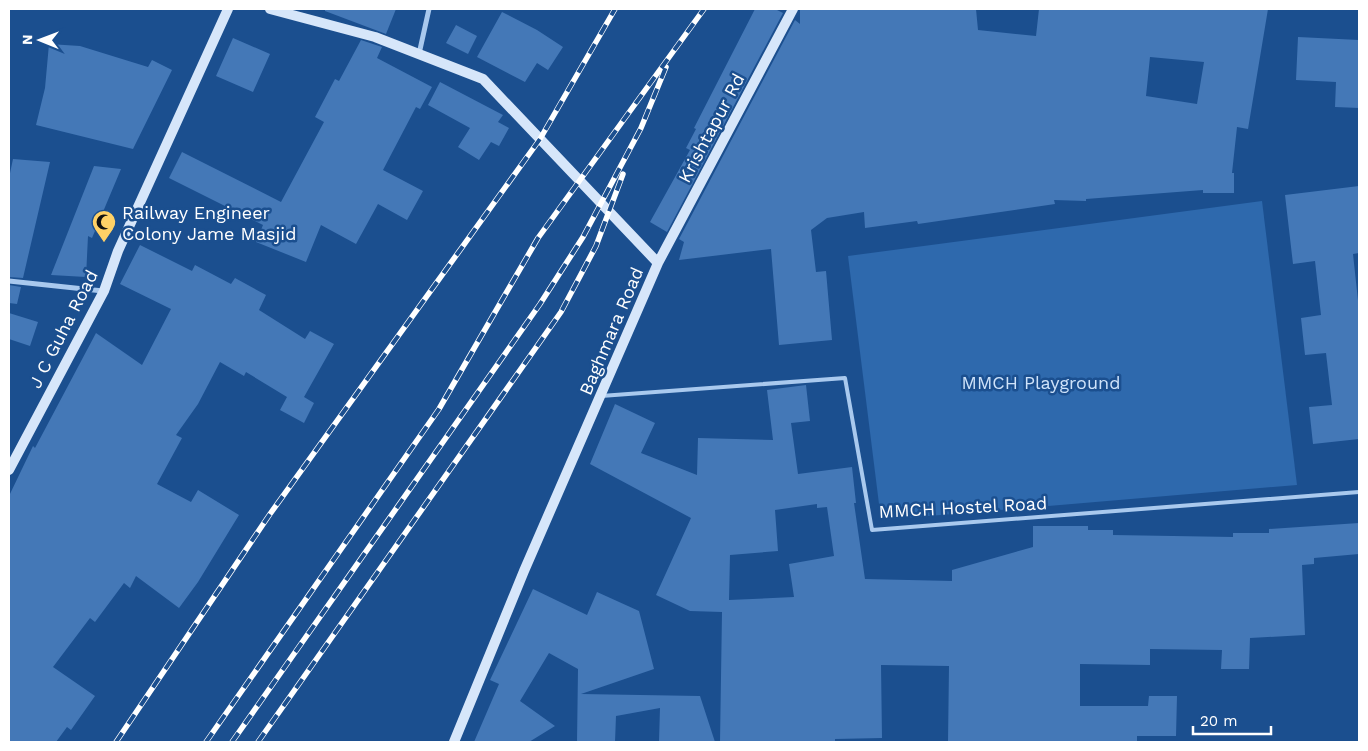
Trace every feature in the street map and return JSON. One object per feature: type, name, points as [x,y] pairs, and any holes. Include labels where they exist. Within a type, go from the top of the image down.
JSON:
[{"type":"street","name":"J C Guha Road","points":[[9,470],[104,291],[118,251],[228,9]]},
{"type":"street","name":"Baghmara Road","points":[[270,9],[375,37],[483,79],[658,263],[524,571],[454,742]]},
{"type":"street","points":[[419,54],[429,9]]},
{"type":"street","name":"Krishtapur Rd","points":[[658,263],[793,9]]},
{"type":"street","points":[[9,281],[104,291]]},
{"type":"lane","name":"MMCH Hostel Road","points":[[601,396],[845,378],[872,530],[1359,492]]},
{"type":"green space","name":"MMCH Playground","points":[[1262,201],[1297,485],[881,520],[848,256]]},
{"type":"building","points":[[325,9],[396,9],[386,34],[325,11]]},
{"type":"building","points":[[755,9],[775,9],[783,13],[667,232],[650,222],[690,150],[686,148],[696,129],[694,128]]},
{"type":"building","points":[[800,9],[976,9],[978,30],[1036,36],[1039,9],[1268,9],[1248,129],[1237,127],[1232,173],[1234,173],[1234,193],[1203,193],[1203,190],[1086,199],[1086,201],[1054,200],[1055,204],[918,224],[917,221],[865,228],[864,212],[827,218],[811,230],[816,272],[826,271],[832,340],[779,345],[771,249],[679,260],[684,242],[679,239],[795,20],[800,24]],"holes":[[[1150,57],[1204,62],[1197,104],[1146,96]]]},
{"type":"building","points":[[502,12],[537,30],[563,47],[548,70],[537,63],[525,82],[477,57]]},
{"type":"building","points":[[456,25],[477,36],[468,54],[446,43]]},
{"type":"building","points":[[1298,37],[1359,40],[1359,108],[1335,107],[1336,82],[1296,80]]},
{"type":"building","points":[[233,38],[270,54],[253,92],[216,76]]},
{"type":"building","points":[[361,40],[382,47],[377,58],[432,87],[420,109],[416,107],[383,170],[423,191],[407,220],[378,204],[356,244],[321,225],[306,262],[256,242],[263,225],[169,178],[182,152],[281,202],[324,122],[315,117],[335,79],[339,81]]},
{"type":"building","points":[[49,44],[80,46],[148,67],[152,60],[172,70],[133,149],[36,125],[45,88]]},
{"type":"building","points":[[440,82],[503,115],[498,122],[509,128],[499,146],[491,142],[479,160],[458,147],[470,128],[428,105]]},
{"type":"building","points":[[13,159],[50,162],[23,278],[9,277],[9,178]]},
{"type":"building","points":[[94,166],[121,169],[92,238],[88,236],[86,277],[51,275]]},
{"type":"building","points":[[1359,186],[1359,253],[1353,254],[1359,310],[1359,439],[1313,444],[1309,407],[1332,405],[1326,353],[1305,355],[1301,318],[1321,315],[1315,261],[1293,264],[1285,195]]},
{"type":"building","points":[[140,245],[192,271],[195,265],[231,284],[235,278],[266,295],[259,310],[305,339],[310,331],[334,344],[304,397],[314,403],[304,423],[280,410],[287,397],[246,372],[244,376],[220,362],[198,404],[176,435],[182,438],[157,484],[191,502],[198,490],[239,515],[198,582],[179,608],[136,576],[130,588],[124,583],[95,622],[90,618],[53,667],[95,696],[71,730],[67,727],[56,742],[9,742],[9,496],[33,446],[35,448],[96,333],[142,365],[171,309],[120,284]]},
{"type":"building","points":[[9,285],[21,287],[17,304],[9,303]]},
{"type":"building","points":[[9,313],[38,322],[30,346],[9,339]]},
{"type":"building","points":[[806,385],[810,421],[791,423],[798,474],[852,467],[856,503],[854,503],[865,579],[952,581],[952,570],[1033,547],[1033,526],[1088,526],[1088,530],[1113,530],[1113,535],[1233,537],[1233,533],[1269,533],[1269,529],[1359,523],[1359,554],[1314,558],[1314,564],[1302,565],[1305,635],[1250,638],[1249,669],[1221,669],[1222,650],[1150,649],[1150,665],[1080,664],[1080,706],[1148,706],[1149,696],[1177,696],[1176,736],[1137,736],[1137,742],[948,742],[949,666],[881,665],[882,738],[835,739],[835,742],[720,742],[722,612],[690,611],[656,595],[691,518],[590,464],[615,404],[655,423],[641,453],[697,475],[698,438],[773,440],[767,390]],"holes":[[[817,504],[817,508],[827,507],[834,556],[789,564],[794,597],[729,600],[730,555],[778,551],[775,510]]]},
{"type":"building","points":[[533,589],[587,615],[597,592],[639,611],[654,669],[581,694],[700,696],[715,742],[659,742],[660,708],[616,716],[615,742],[577,742],[578,669],[549,653],[520,701],[555,726],[529,742],[474,742],[499,684],[490,680]]},
{"type":"railway","points":[[116,742],[270,514],[540,139],[615,9]]},
{"type":"railway","points":[[206,742],[439,409],[538,238],[704,9]]},
{"type":"railway","points":[[232,742],[540,304],[583,237],[641,128],[666,67]]},
{"type":"railway","points":[[258,742],[561,312],[596,246],[623,174]]},
{"type":"place","name":"Railway Engineer Colony Jame Masjid","points":[[104,243]]}]
